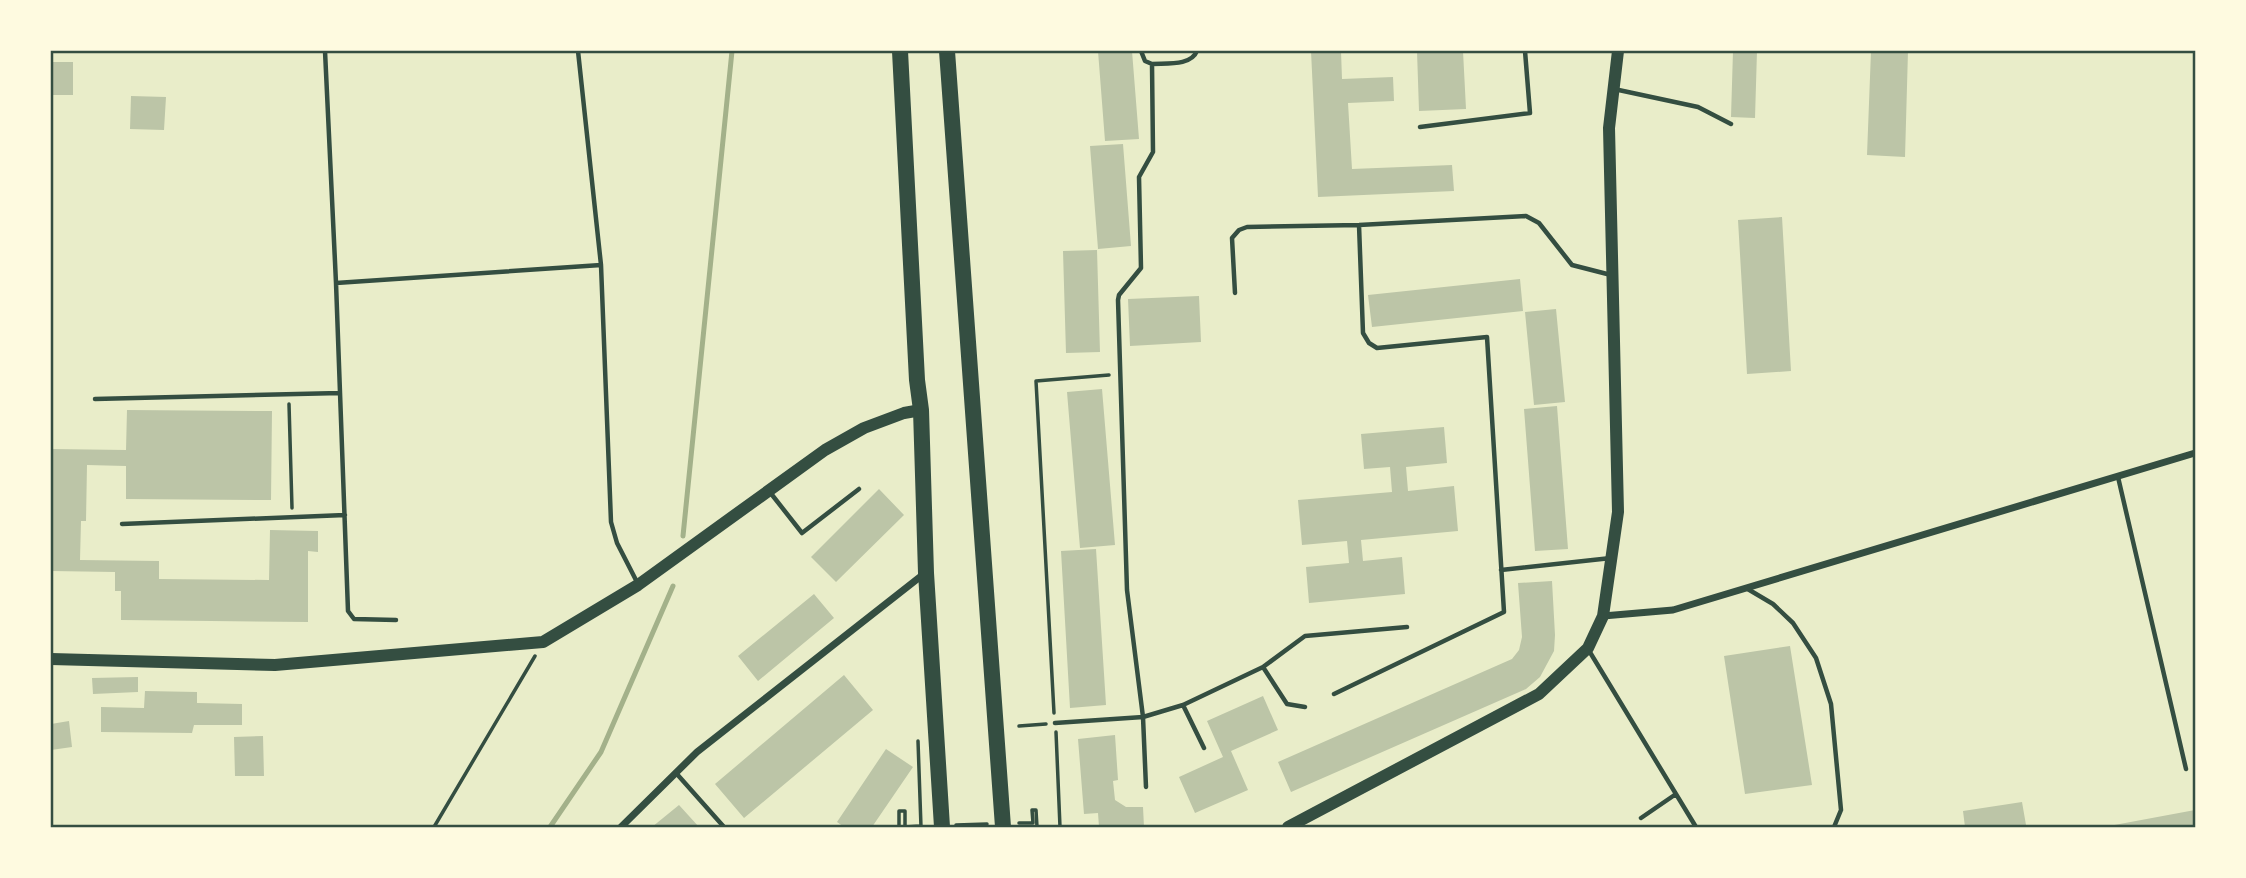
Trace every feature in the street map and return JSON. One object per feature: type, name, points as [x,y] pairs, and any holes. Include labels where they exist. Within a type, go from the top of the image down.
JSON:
[{"type":"main road","points":[[900,51],[917,380],[921,410],[926,573],[942,826]]},
{"type":"main road","points":[[947,51],[1004,825]]},
{"type":"street","points":[[1288,827],[1539,694],[1588,648],[1603,616],[1618,512],[1609,128],[1618,51]]},
{"type":"street","points":[[51,659],[275,665],[543,642],[638,585],[825,450],[864,428],[904,413],[921,410]]},
{"type":"street","points":[[1603,616],[1673,610],[2195,453]]},
{"type":"street","points":[[621,827],[697,751],[926,573]]},
{"type":"lane","points":[[324,51],[349,614],[354,619],[397,620]]},
{"type":"lane","points":[[578,51],[601,265],[611,522],[617,543],[638,585]]},
{"type":"lane","points":[[1141,51],[1144,60],[1152,64],[1188,61],[1197,51]]},
{"type":"lane","points":[[1420,127],[1530,113],[1525,51]]},
{"type":"lane","points":[[1146,787],[1143,717],[1128,590],[1118,300],[1119,295],[1141,268],[1139,177],[1153,152],[1152,64]]},
{"type":"lane","points":[[1613,89],[1698,107],[1731,124]]},
{"type":"lane","points":[[1236,293],[1232,238],[1239,230],[1247,227],[1359,225],[1526,216],[1539,223],[1572,265],[1611,275]]},
{"type":"lane","points":[[1334,694],[1504,612],[1488,337],[1377,348],[1368,343],[1363,333],[1359,225]]},
{"type":"lane","points":[[336,283],[601,265]]},
{"type":"lane","points":[[95,399],[340,393]]},
{"type":"lane","points":[[2117,476],[2186,769]]},
{"type":"lane","points":[[769,490],[802,533],[859,489]]},
{"type":"lane","points":[[122,524],[345,515]]},
{"type":"lane","points":[[1501,570],[1611,558]]},
{"type":"lane","points":[[1745,588],[1773,604],[1793,623],[1816,658],[1831,704],[1841,810],[1834,827]]},
{"type":"lane","points":[[1055,723],[1143,717],[1183,705],[1264,667],[1305,636],[1407,627]]},
{"type":"lane","points":[[1588,648],[1696,827]]},
{"type":"lane","points":[[1264,667],[1287,704],[1305,707]]},
{"type":"lane","points":[[1183,705],[1204,748]]},
{"type":"lane","points":[[676,772],[722,826]]},
{"type":"lane","points":[[1641,818],[1676,794]]},
{"type":"path","points":[[1060,827],[1036,382],[1121,374]]},
{"type":"path","points":[[288,394],[293,517]]},
{"type":"path","points":[[434,827],[543,642]]},
{"type":"path","points":[[1019,726],[1055,723]]},
{"type":"path","points":[[899,827],[899,811],[905,811],[905,827],[1032,823],[1032,810],[1036,810],[1037,827]]},
{"type":"building","points":[[1098,51],[1132,51],[1139,139],[1105,141]]},
{"type":"building","points":[[1311,51],[1341,51],[1342,79],[1393,77],[1394,101],[1348,103],[1352,169],[1452,165],[1454,191],[1318,197]]},
{"type":"building","points":[[1417,51],[1463,51],[1466,109],[1419,111]]},
{"type":"building","points":[[1733,51],[1757,51],[1755,118],[1731,117]]},
{"type":"building","points":[[1871,51],[1908,51],[1905,157],[1867,155]]},
{"type":"building","points":[[51,62],[73,62],[73,95],[51,95]]},
{"type":"building","points":[[131,96],[166,97],[164,130],[130,129]]},
{"type":"building","points":[[1123,144],[1131,246],[1098,249],[1090,146]]},
{"type":"building","points":[[1782,217],[1791,371],[1747,374],[1738,220]]},
{"type":"building","points":[[1097,250],[1100,352],[1066,353],[1063,251]]},
{"type":"building","points":[[1520,279],[1523,311],[1372,327],[1368,295]]},
{"type":"building","points":[[1199,296],[1201,342],[1130,346],[1128,299]]},
{"type":"building","points":[[1556,309],[1565,402],[1534,405],[1525,312]]},
{"type":"building","points":[[1102,389],[1115,545],[1080,548],[1067,392]]},
{"type":"building","points":[[1557,406],[1568,549],[1535,551],[1524,409]]},
{"type":"building","points":[[127,410],[272,411],[271,500],[126,499],[126,466],[87,465],[86,521],[81,521],[80,560],[159,561],[159,579],[269,580],[270,530],[318,531],[318,552],[308,551],[308,622],[121,620],[121,591],[115,591],[115,572],[51,571],[51,449],[126,450]]},
{"type":"building","points":[[1444,427],[1447,463],[1406,467],[1408,491],[1454,486],[1458,531],[1361,540],[1363,561],[1402,557],[1405,594],[1309,603],[1306,567],[1349,563],[1347,541],[1302,545],[1298,500],[1392,492],[1390,467],[1364,469],[1361,434]]},
{"type":"building","points":[[879,489],[904,515],[836,582],[811,557]]},
{"type":"building","points":[[1096,549],[1106,705],[1070,708],[1061,551]]},
{"type":"building","points":[[1552,581],[1554,651],[1540,677],[1526,689],[1291,792],[1278,762],[1512,659],[1519,650],[1522,637],[1518,583]]},
{"type":"building","points":[[814,594],[834,618],[758,681],[738,656]]},
{"type":"building","points":[[1790,646],[1812,785],[1745,794],[1724,656]]},
{"type":"building","points":[[844,675],[873,710],[744,818],[715,784]]},
{"type":"building","points":[[138,677],[138,692],[93,694],[92,678]]},
{"type":"building","points":[[145,691],[197,692],[197,703],[242,704],[242,725],[194,725],[192,733],[101,732],[101,707],[144,708]]},
{"type":"building","points":[[1263,696],[1278,730],[1231,751],[1248,790],[1195,813],[1179,777],[1223,757],[1207,721]]},
{"type":"building","points":[[69,721],[72,747],[51,750],[51,724]]},
{"type":"building","points":[[1115,735],[1118,780],[1113,781],[1115,800],[1126,807],[1143,807],[1144,827],[1099,827],[1098,813],[1084,814],[1078,739]]},
{"type":"building","points":[[263,736],[264,776],[235,776],[234,737]]},
{"type":"building","points":[[886,749],[913,767],[872,827],[844,827],[837,822]]},
{"type":"building","points":[[2022,802],[2026,825],[1965,827],[1963,811]]},
{"type":"building","points":[[679,805],[699,827],[652,827]]},
{"type":"building","points":[[2195,810],[2195,827],[2109,827],[2109,826]]},
{"type":"waterway","points":[[683,536],[732,51]]},
{"type":"waterway","points":[[550,827],[601,752],[673,586]]}]
